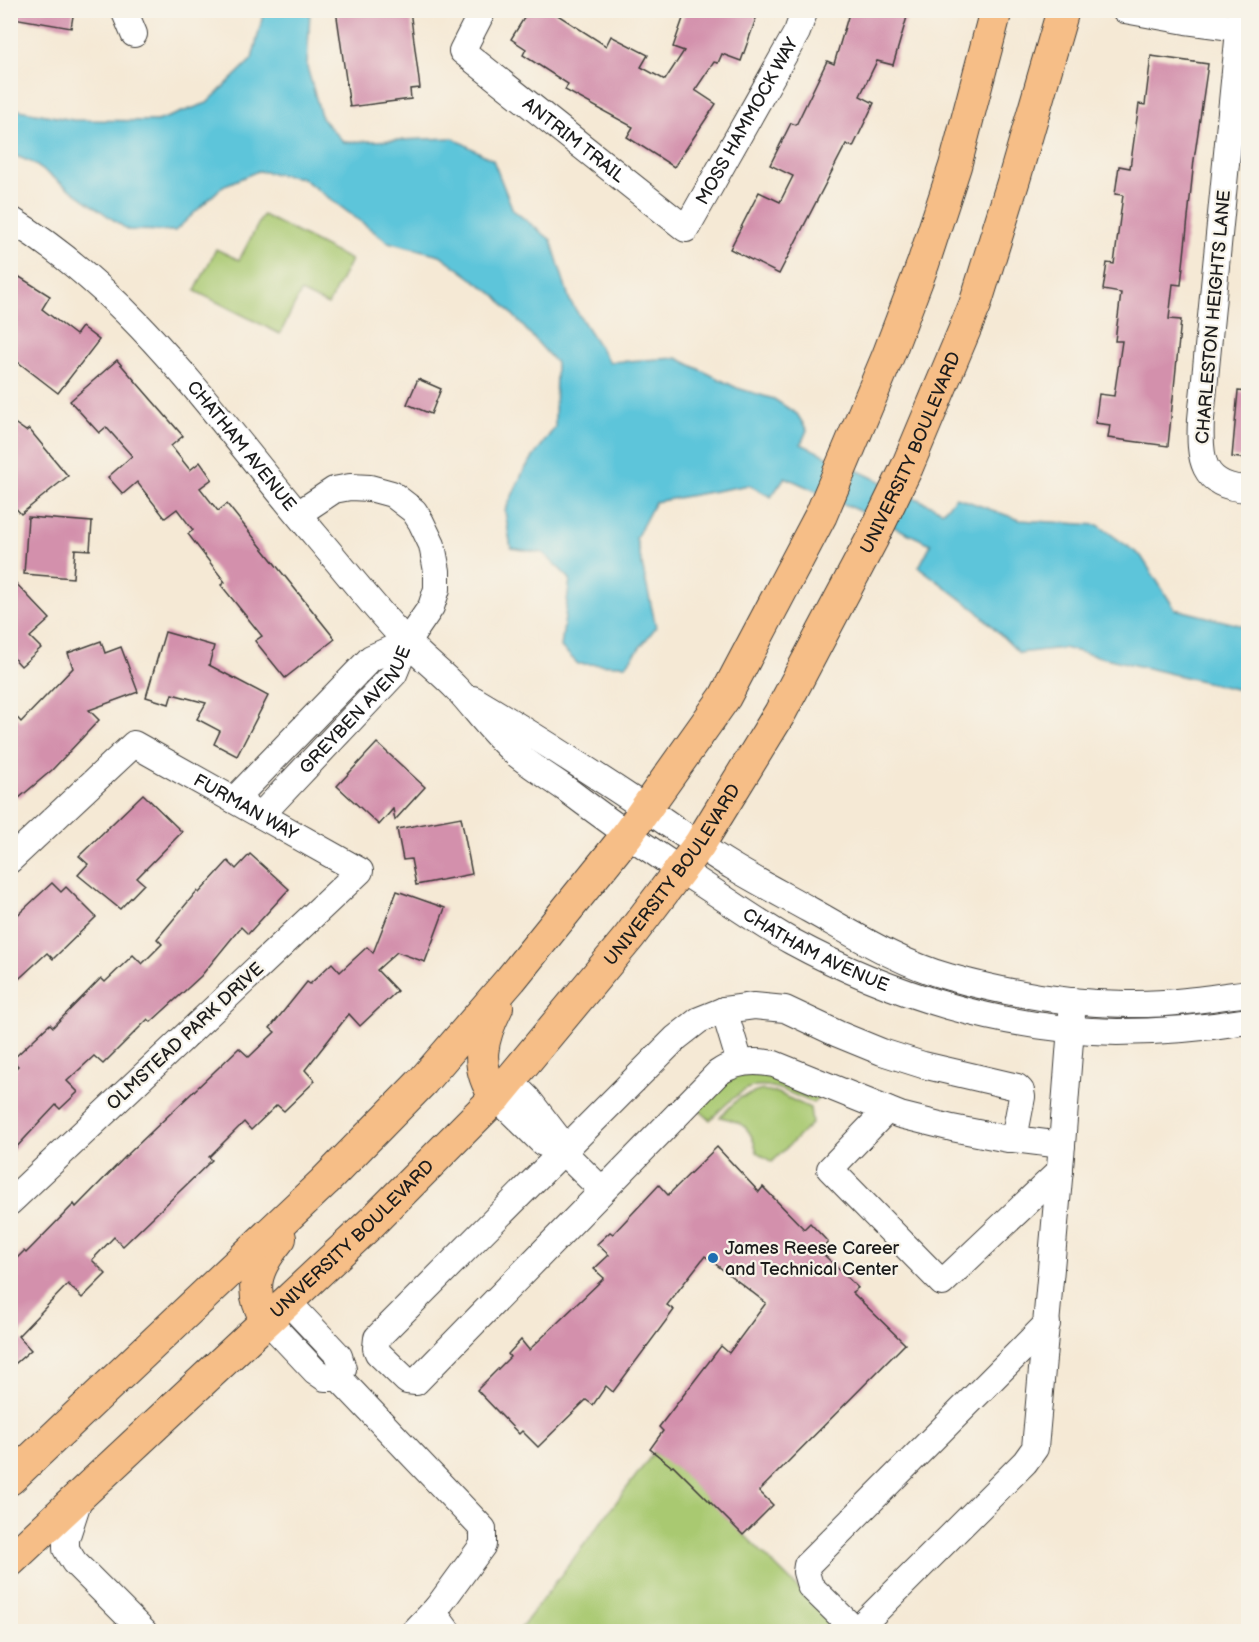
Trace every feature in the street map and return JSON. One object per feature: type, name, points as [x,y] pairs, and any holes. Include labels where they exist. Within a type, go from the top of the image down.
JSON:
[{"type":"main road","points":[[10,1479],[325,1181],[423,1081],[511,979],[627,835],[725,697],[820,515],[892,346],[930,244],[968,122],[996,10]]},
{"type":"main road","name":"UNIVERSITY BOULEVARD","points":[[10,1561],[371,1223],[503,1088],[629,937],[699,844],[780,713],[872,539],[907,467],[975,305],[1063,10]]},
{"type":"main road","points":[[503,1088],[487,1084],[483,1073],[482,1051],[488,1026],[511,979]]},
{"type":"main road","points":[[277,1311],[259,1308],[256,1284],[262,1262],[325,1181]]},
{"type":"street","points":[[124,10],[134,34]]},
{"type":"street","name":"ANTRIM TRAIL","points":[[483,10],[462,51],[686,229]]},
{"type":"street","name":"MOSS HAMMOCK WAY","points":[[686,229],[797,32],[805,10]]},
{"type":"street","points":[[1125,10],[1185,21],[1240,19]]},
{"type":"street","name":"CHARLESTON HEIGHTS LANE","points":[[1240,19],[1239,137],[1200,433],[1201,458],[1212,476],[1224,485],[1248,489]]},
{"type":"street","name":"CHATHAM AVENUE","points":[[10,219],[37,235],[71,261],[122,305],[160,345],[298,514],[407,642],[458,689],[490,729],[516,754],[627,835],[759,922],[858,975],[921,998],[994,1017],[1072,1029],[1118,1032],[1172,1030],[1248,1021]]},
{"type":"street","points":[[298,514],[334,490],[350,487],[370,488],[392,494],[414,511],[432,545],[437,571],[437,589],[431,607],[407,642]]},
{"type":"street","name":"GREYBEN AVENUE","points":[[234,800],[371,658],[407,642]]},
{"type":"street","name":"GREYBEN AVENUE","points":[[261,815],[394,674],[407,642]]},
{"type":"street","name":"CHATHAM AVENUE","points":[[458,689],[543,740],[734,868],[894,956],[947,977],[1028,996],[1073,1001],[1146,1004],[1248,993]]},
{"type":"street","name":"FURMAN WAY","points":[[10,860],[134,744],[360,871]]},
{"type":"street","name":"OLMSTEAD PARK DRIVE","points":[[10,1202],[360,871]]},
{"type":"street","points":[[1047,1324],[807,1565],[806,1572],[810,1586],[856,1631],[1025,1462],[1035,1448],[1047,1324],[1073,1001]]},
{"type":"street","points":[[1014,1140],[1022,1097],[1017,1087],[923,1065],[882,1052],[785,1009],[754,1006],[724,1010],[699,1020],[676,1038],[377,1338],[376,1348],[378,1353],[407,1382],[416,1382],[718,1072],[740,1063],[762,1061],[774,1064],[887,1110],[952,1128],[1014,1140],[1062,1145]]},
{"type":"street","points":[[724,1010],[740,1063]]},
{"type":"street","points":[[503,1088],[543,1143],[563,1151],[602,1190]]},
{"type":"street","points":[[887,1110],[831,1169],[942,1283],[1060,1171]]},
{"type":"street","points":[[277,1311],[315,1371],[326,1378],[339,1378],[483,1529],[483,1545],[437,1608],[414,1632]]},
{"type":"street","points":[[80,1496],[69,1528],[66,1549],[74,1562],[144,1632]]},
{"type":"street","points":[[437,1608],[437,1617],[448,1632]]},
{"type":"green space","points":[[263,215],[351,260],[328,305],[301,292],[280,334],[195,291],[216,249],[239,260]]},
{"type":"green space","points":[[764,1073],[818,1095],[818,1099],[813,1103],[780,1089],[757,1086],[737,1095],[710,1120],[700,1111],[722,1085],[739,1075]]},
{"type":"green space","points":[[762,1090],[778,1093],[810,1108],[812,1123],[772,1162],[757,1152],[752,1137],[745,1127],[735,1121],[720,1117],[739,1098]]},
{"type":"green space","points":[[654,1452],[673,1464],[826,1616],[833,1632],[518,1632]]},
{"type":"water","points":[[264,11],[310,11],[307,67],[322,119],[344,142],[453,138],[493,160],[513,210],[551,240],[570,301],[609,362],[677,358],[737,388],[774,399],[797,414],[807,430],[801,444],[943,511],[956,497],[1020,520],[1098,525],[1141,556],[1175,609],[1248,627],[1248,692],[1063,648],[1019,653],[977,611],[919,567],[931,544],[785,477],[771,497],[749,485],[655,502],[636,538],[656,627],[626,665],[578,664],[561,647],[570,579],[543,553],[511,548],[505,511],[524,470],[555,427],[556,363],[496,296],[440,255],[388,242],[302,178],[258,171],[223,186],[175,231],[128,230],[31,162],[11,154],[10,102],[19,110],[73,120],[157,121],[207,103],[252,59]]},
{"type":"building","points":[[14,10],[74,10],[71,28],[13,18]]},
{"type":"building","points":[[336,10],[410,10],[420,88],[410,89],[411,99],[350,107]]},
{"type":"building","points":[[529,10],[550,10],[606,46],[611,36],[648,55],[641,67],[665,80],[684,51],[673,47],[686,10],[759,10],[741,61],[722,54],[718,63],[714,62],[695,90],[716,104],[674,167],[627,137],[633,127],[565,90],[568,84],[523,55],[526,49],[511,39]]},
{"type":"building","points":[[850,10],[909,10],[893,65],[877,61],[860,96],[874,103],[853,147],[846,144],[779,274],[730,249],[759,192],[780,202],[793,176],[770,165],[791,123],[796,125],[827,61],[834,64]]},
{"type":"building","points":[[1151,56],[1208,64],[1194,160],[1181,285],[1173,284],[1169,319],[1181,320],[1168,446],[1108,438],[1110,425],[1095,423],[1099,394],[1114,396],[1122,341],[1115,341],[1121,293],[1103,290],[1107,263],[1114,264],[1123,195],[1115,194],[1119,166],[1130,168],[1139,104],[1145,105]]},
{"type":"building","points":[[10,271],[50,296],[42,309],[76,335],[82,327],[99,340],[58,393],[10,356]]},
{"type":"building","points":[[117,360],[183,436],[171,446],[190,470],[200,462],[212,479],[200,488],[218,511],[227,504],[335,639],[285,678],[255,641],[262,636],[221,585],[225,582],[188,534],[193,530],[177,509],[165,518],[137,482],[123,494],[108,477],[132,456],[106,427],[99,433],[70,401]]},
{"type":"building","points":[[418,379],[441,389],[431,414],[407,404]]},
{"type":"building","points":[[1238,391],[1248,392],[1248,459],[1232,457]]},
{"type":"building","points":[[10,420],[26,431],[29,429],[68,476],[21,514],[10,502]]},
{"type":"building","points":[[28,517],[92,522],[90,550],[75,549],[73,578],[24,574]]},
{"type":"building","points":[[10,577],[50,619],[30,637],[41,648],[21,666],[10,654]]},
{"type":"building","points":[[165,632],[214,646],[209,665],[268,696],[237,756],[214,744],[220,731],[197,719],[206,703],[172,694],[169,704],[146,697]]},
{"type":"building","points":[[101,641],[105,653],[121,647],[138,692],[89,710],[99,720],[52,770],[19,798],[10,789],[10,710],[21,722],[73,668],[68,653]]},
{"type":"building","points":[[377,743],[425,787],[395,820],[393,809],[379,825],[337,786]]},
{"type":"building","points":[[143,794],[182,832],[137,878],[144,884],[120,909],[78,875],[88,864],[79,856]]},
{"type":"building","points":[[461,817],[472,874],[416,885],[411,859],[403,860],[397,829]]},
{"type":"building","points":[[250,854],[289,889],[248,934],[241,927],[201,976],[151,1022],[148,1019],[103,1064],[94,1056],[67,1081],[78,1092],[60,1109],[56,1105],[10,1154],[10,1074],[18,1066],[12,1060],[50,1024],[53,1027],[101,978],[105,982],[133,955],[142,964],[162,944],[157,939],[197,891],[199,893],[228,861],[236,869]]},
{"type":"building","points":[[52,883],[61,892],[66,887],[96,917],[53,959],[47,953],[10,987],[10,922]]},
{"type":"building","points":[[397,891],[445,908],[425,962],[397,952],[377,970],[397,991],[360,1026],[349,1014],[305,1070],[315,1081],[284,1111],[277,1105],[251,1130],[244,1122],[209,1157],[212,1160],[123,1246],[114,1237],[92,1260],[106,1274],[82,1298],[68,1284],[18,1336],[31,1350],[10,1368],[10,1265],[24,1251],[26,1253],[74,1204],[76,1207],[239,1048],[249,1057],[275,1032],[270,1028],[307,982],[310,984],[332,963],[340,972],[367,947],[373,953]]},
{"type":"building","points":[[717,1147],[759,1192],[763,1187],[804,1229],[810,1223],[828,1242],[820,1251],[858,1288],[852,1292],[905,1344],[759,1491],[773,1505],[743,1535],[673,1465],[671,1466],[650,1449],[663,1431],[659,1427],[721,1346],[729,1353],[766,1303],[705,1256],[667,1305],[674,1310],[613,1392],[606,1386],[593,1405],[586,1400],[538,1447],[522,1431],[519,1434],[477,1390],[510,1357],[508,1354],[521,1340],[529,1350],[604,1278],[594,1269],[609,1255],[597,1244],[610,1232],[613,1234],[659,1185],[668,1195]]},
{"type":"place","name":"James Reese Career and Technical Center","points":[[713,1258]]}]
